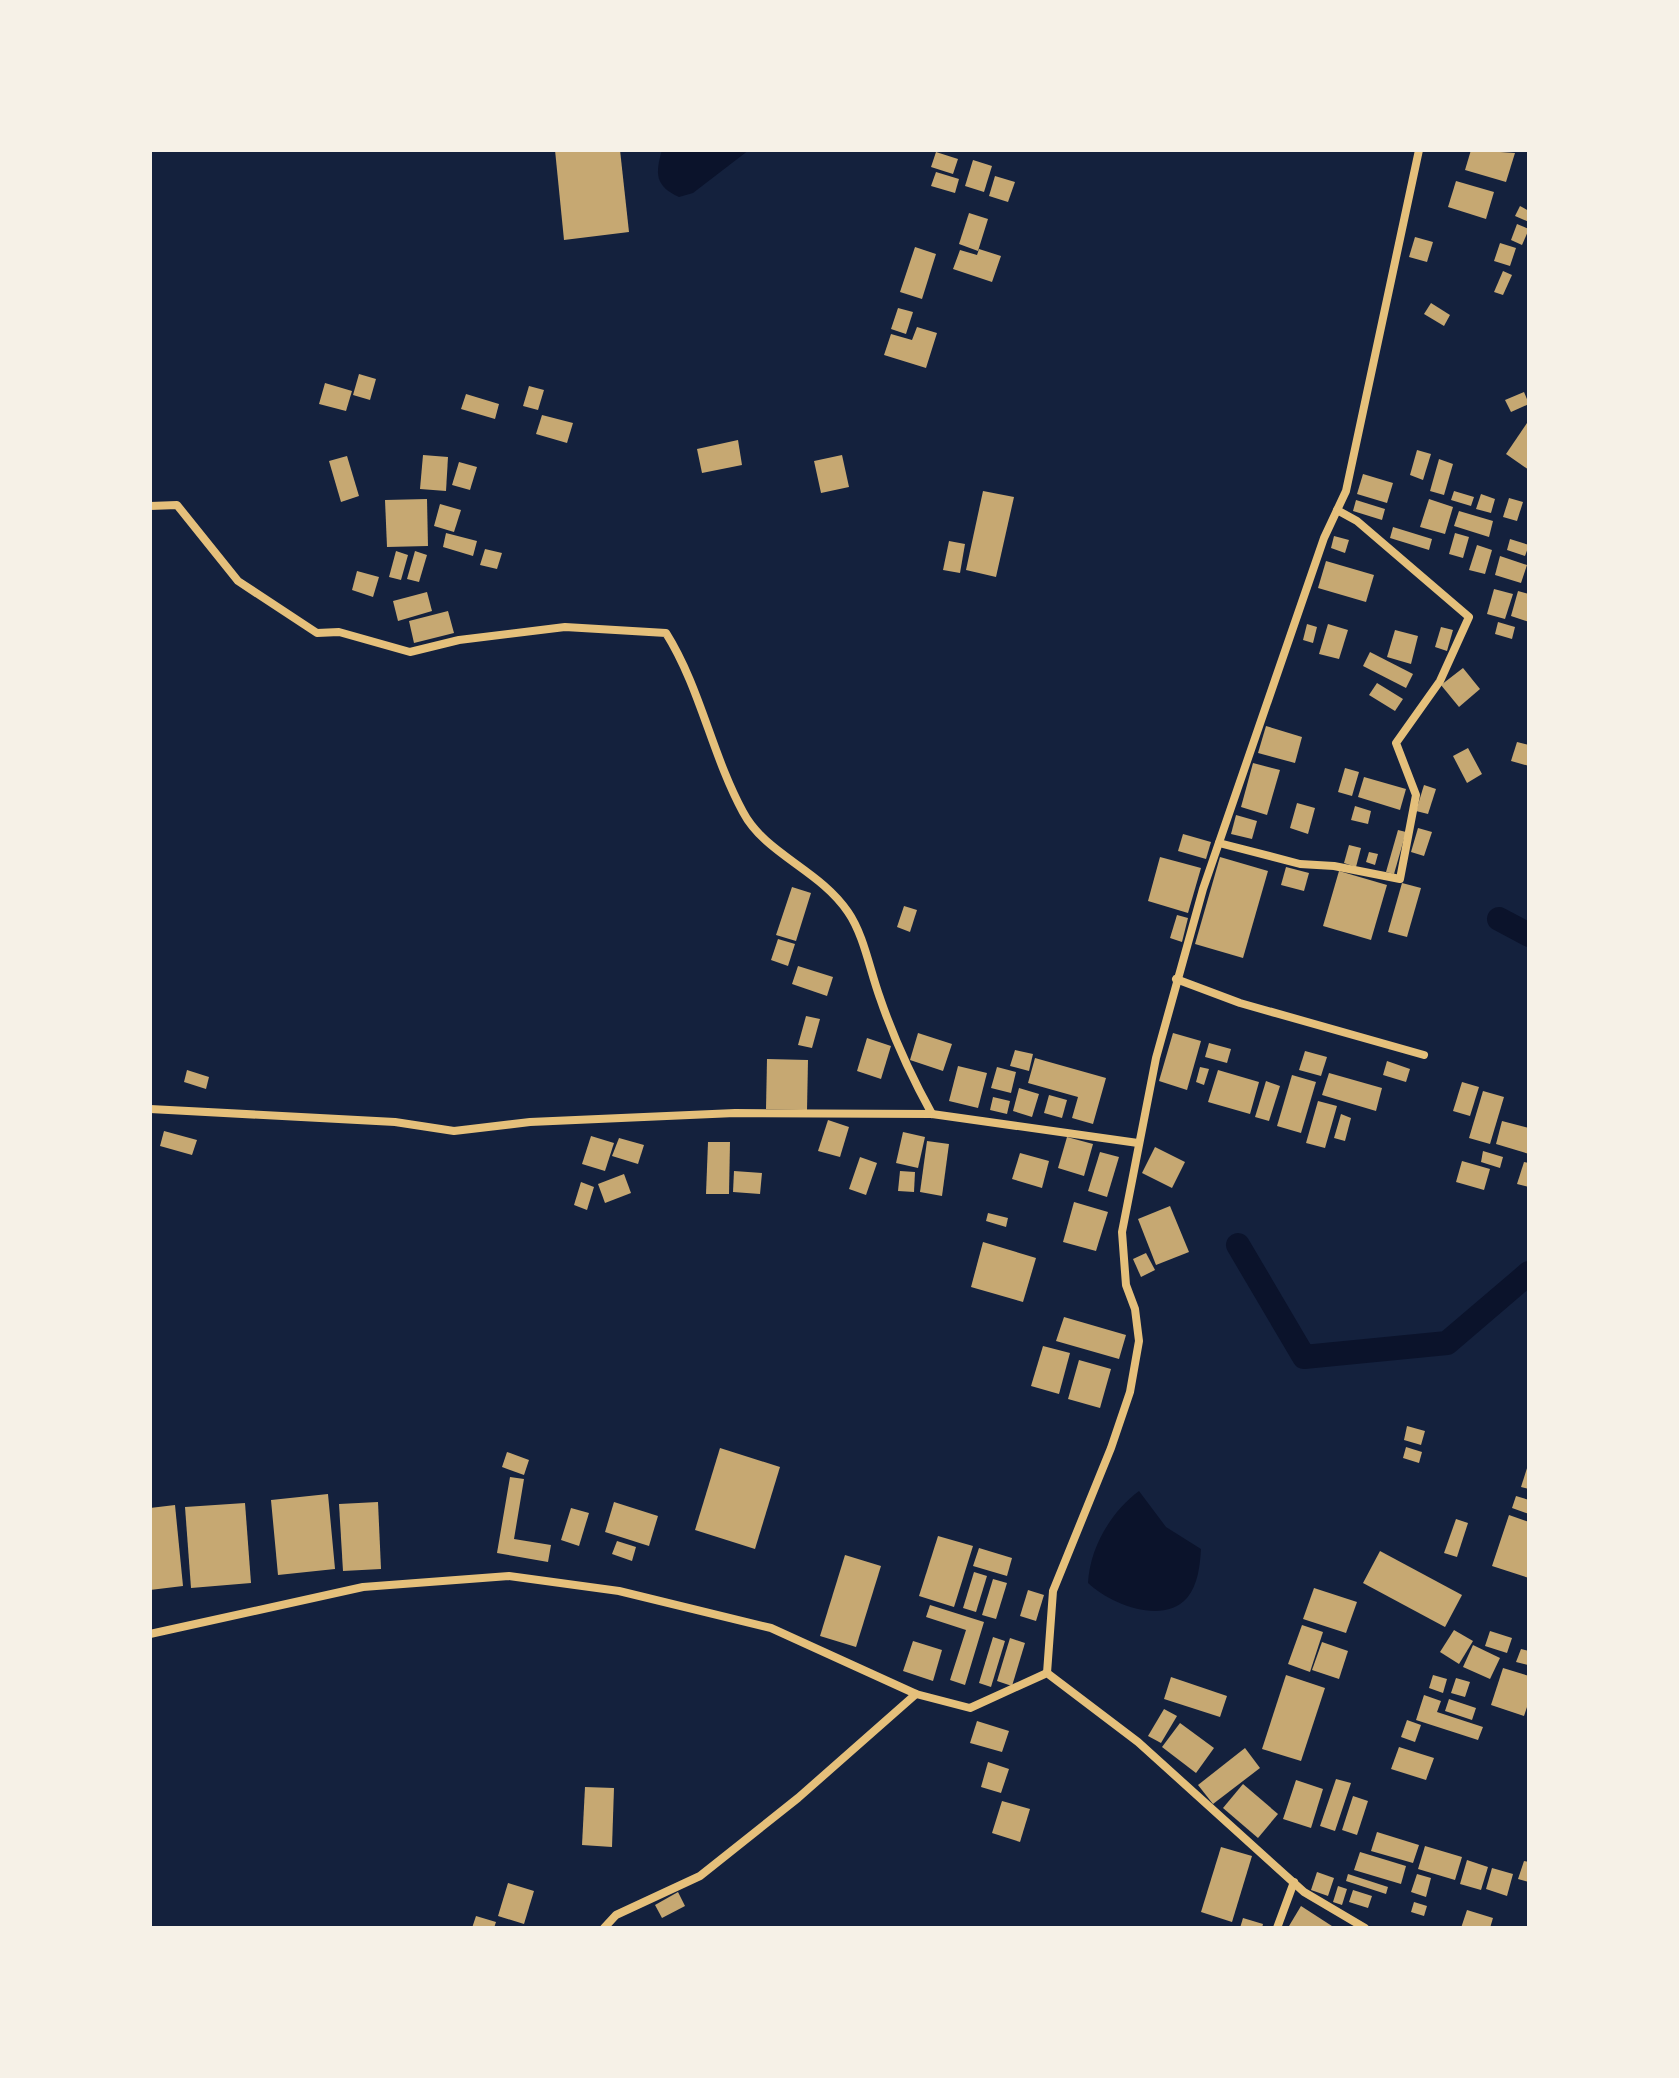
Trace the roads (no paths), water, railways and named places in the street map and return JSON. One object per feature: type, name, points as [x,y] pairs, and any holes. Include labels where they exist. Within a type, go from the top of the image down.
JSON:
[{"type":"street","points":[[1047,1673],[1053,1591],[1111,1448],[1130,1392],[1139,1341],[1135,1309],[1126,1285],[1122,1232],[1138,1143],[1176,979],[1219,843],[1324,538],[1346,491],[1419,150]]},
{"type":"street","points":[[150,506],[177,505],[238,581],[317,633],[339,632],[410,652],[459,640],[565,627],[666,633],[679,654],[711,743],[744,816],[776,850],[825,883],[850,914],[899,1052],[932,1114]]},
{"type":"street","points":[[1219,843],[1300,864],[1334,866],[1400,879],[1416,795],[1396,743],[1440,681],[1469,617],[1357,521],[1337,510]]},
{"type":"street","points":[[1176,979],[1240,1003],[1424,1055]]},
{"type":"street","points":[[150,1109],[395,1122],[454,1131],[530,1122],[735,1113],[932,1114],[1138,1143]]},
{"type":"street","points":[[150,1634],[363,1587],[509,1576],[619,1591],[771,1628],[916,1694],[970,1708],[1047,1673]]},
{"type":"street","points":[[1047,1673],[1138,1742],[1294,1882],[1365,1928]]},
{"type":"street","points":[[604,1928],[616,1915],[700,1876],[798,1798],[916,1694]]},
{"type":"street","points":[[1277,1928],[1294,1882]]},
{"type":"water","points":[[662,150],[749,150],[693,193],[679,197],[661,184],[658,166]]},
{"type":"water","points":[[1139,1491],[1166,1527],[1201,1549],[1198,1575],[1191,1593],[1176,1606],[1164,1610],[1150,1611],[1122,1604],[1088,1583],[1093,1556],[1104,1531],[1120,1509]]},
{"type":"waterway","points":[[1499,919],[1529,935]]},
{"type":"waterway","points":[[1238,1245],[1304,1357],[1447,1343],[1529,1273]]}]
